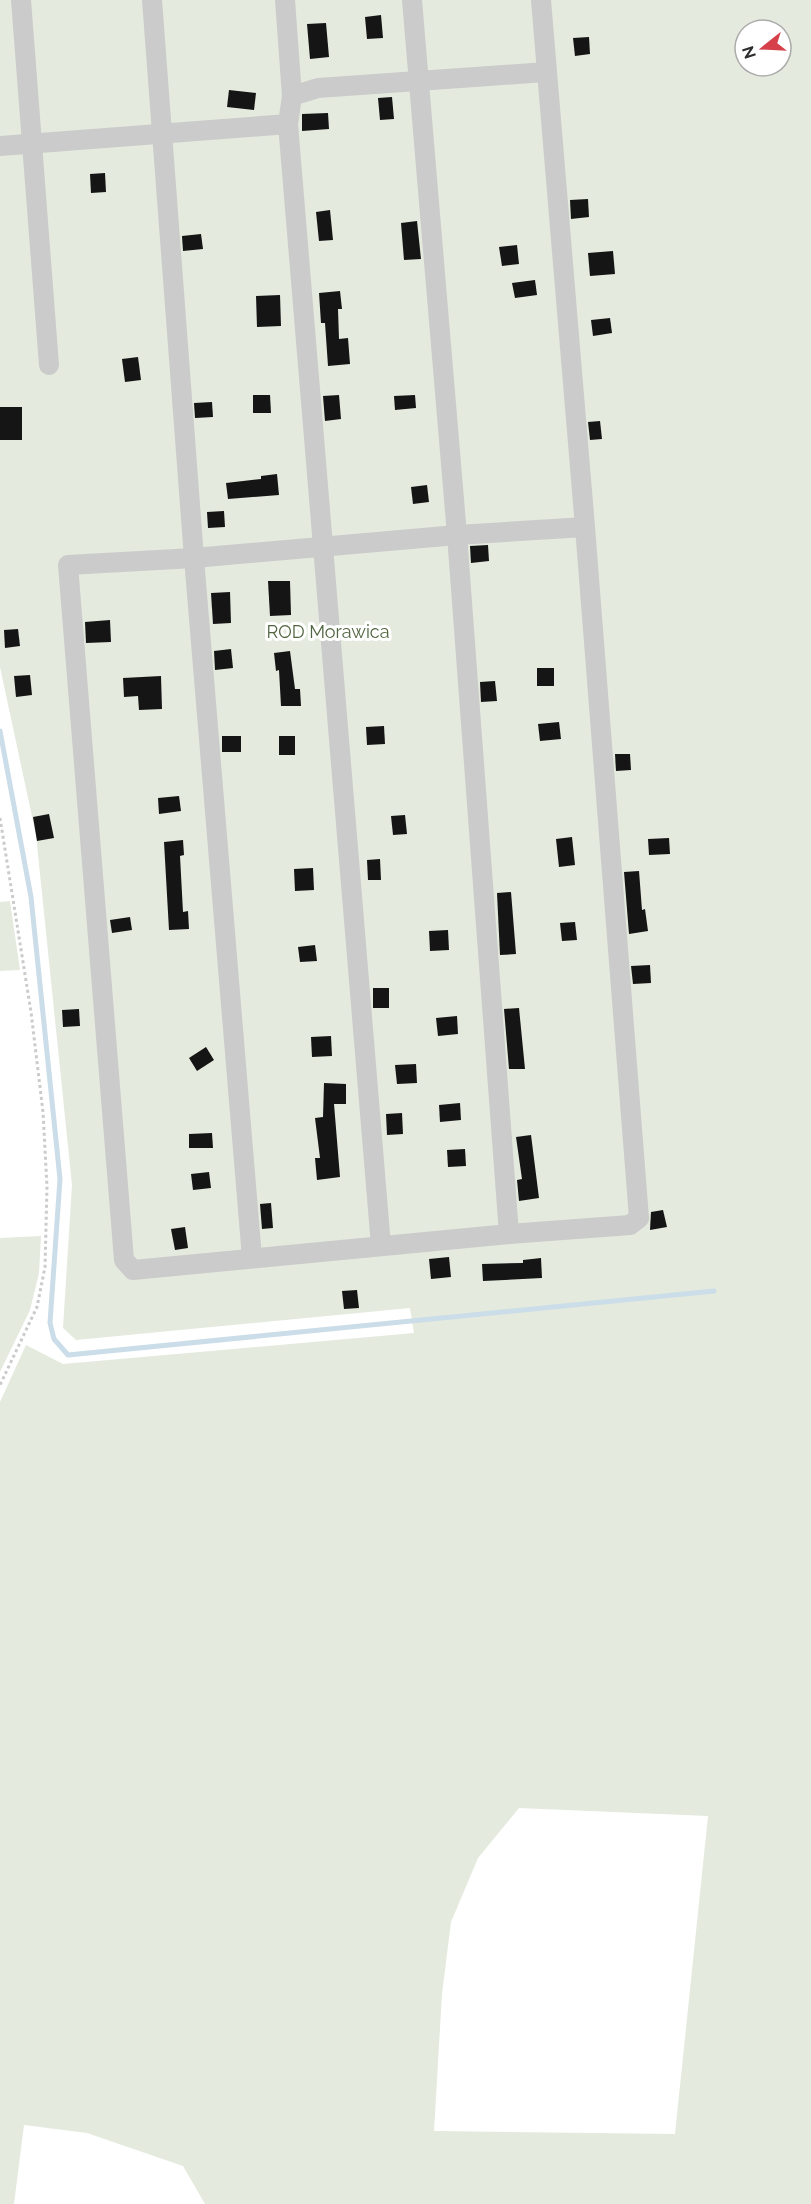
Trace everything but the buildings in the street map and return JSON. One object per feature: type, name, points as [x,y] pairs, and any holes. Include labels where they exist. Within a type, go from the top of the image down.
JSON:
[{"type":"street","points":[[21,0],[49,365]]},
{"type":"street","points":[[152,0],[194,558],[252,1258]]},
{"type":"street","points":[[285,0],[291,96],[288,124],[381,1246]]},
{"type":"street","points":[[412,0],[457,535],[509,1234]]},
{"type":"street","points":[[541,0],[585,527],[639,1218],[630,1225],[509,1234],[133,1270],[124,1260],[68,565],[194,558],[457,535],[585,527]]},
{"type":"street","points":[[291,96],[318,88],[546,72]]},
{"type":"street","points":[[0,146],[288,124]]},
{"type":"path","points":[[0,818],[31,1012],[43,1112],[47,1187],[45,1267],[37,1306],[0,1385]]},
{"type":"green space","name":"ROD Morawica","points":[[0,0],[811,0],[811,2204],[205,2204],[183,2166],[87,2133],[24,2125],[14,2204],[0,2204],[0,1402],[26,1345],[63,1364],[414,1333],[410,1308],[76,1340],[63,1328],[72,1185],[36,835],[0,667]],"holes":[[[519,1808],[708,1816],[675,2134],[434,2131],[442,1994],[451,1922],[478,1858]]]},
{"type":"green space","points":[[10,901],[20,970],[0,971],[0,902]]},
{"type":"green space","points":[[41,1236],[39,1273],[30,1310],[0,1372],[0,1238]]},
{"type":"waterway","points":[[0,731],[31,897],[60,1179],[50,1323],[54,1339],[68,1355],[714,1291]]}]
